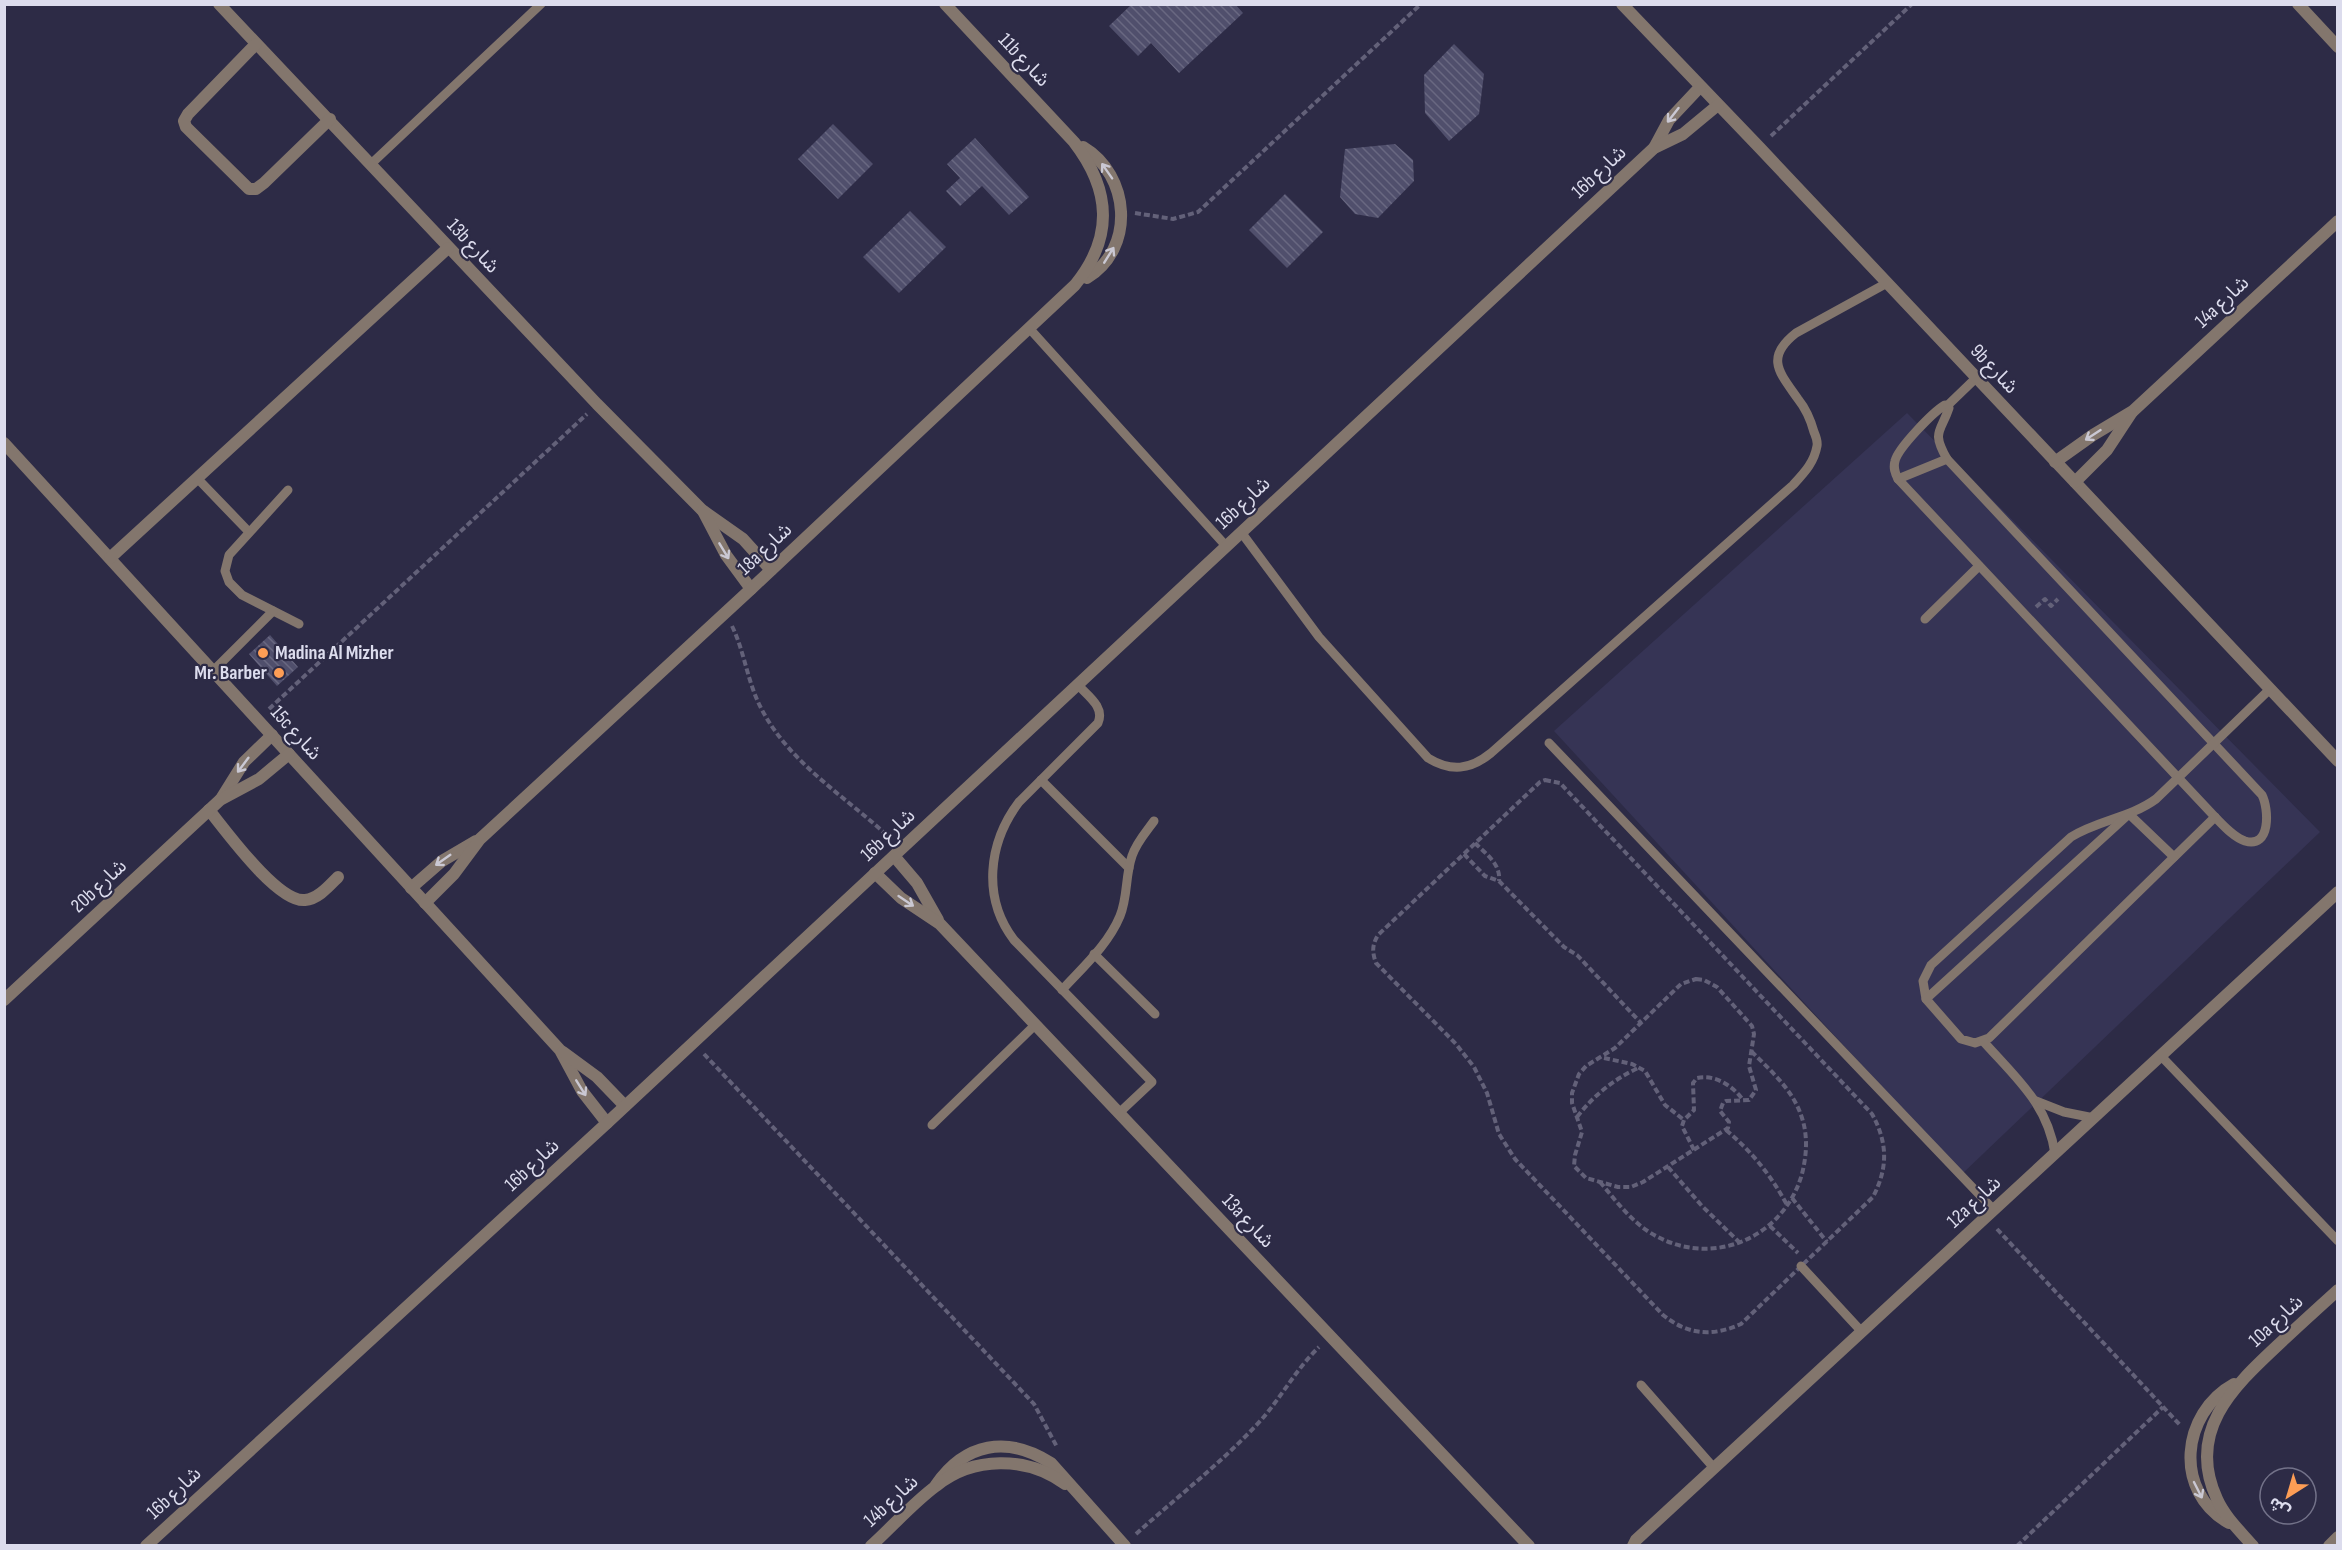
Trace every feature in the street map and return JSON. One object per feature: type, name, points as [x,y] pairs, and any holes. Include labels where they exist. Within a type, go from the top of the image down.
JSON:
[{"type":"street","name":"13b شارع","points":[[219,4],[597,404],[702,510],[742,539],[771,570]]},
{"type":"street","name":"11b شارع","points":[[945,4],[1086,157],[1095,175],[1104,212]]},
{"type":"street","name":"9b شارع","points":[[1622,4],[1760,147],[2337,762]]},
{"type":"street","points":[[2298,4],[2337,46]]},
{"type":"street","points":[[256,44],[188,114],[184,121],[186,127],[249,189],[256,189],[330,119]]},
{"type":"street","name":"16b شارع","points":[[1654,148],[1669,120],[1700,87]]},
{"type":"street","name":"16b شارع","points":[[146,1545],[607,1123],[1654,148],[1683,134],[1718,105]]},
{"type":"street","name":"11b شارع","points":[[1074,142],[1090,151],[1102,163],[1119,194],[1122,211]]},
{"type":"street","name":"18a شارع","points":[[1075,285],[1091,275],[1114,247],[1120,230],[1122,211]]},
{"type":"street","name":"18a شارع","points":[[425,903],[454,874],[480,839],[1075,285],[1088,270],[1097,252],[1104,212]]},
{"type":"street","name":"14a شارع","points":[[2055,462],[2093,435],[2133,411],[2337,222]]},
{"type":"street","points":[[110,558],[448,248]]},
{"type":"street","name":"14a شارع","points":[[2075,482],[2107,450],[2133,411]]},
{"type":"street","name":"15c شارع","points":[[4,442],[560,1050],[597,1077],[625,1106]]},
{"type":"street","name":"13b شارع","points":[[702,510],[726,555],[751,589]]},
{"type":"street","name":"20b شارع","points":[[220,800],[244,762],[272,735]]},
{"type":"street","name":"20b شارع","points":[[4,1000],[220,800],[259,778],[289,754]]},
{"type":"street","points":[[209,810],[256,867],[292,899],[305,901],[316,897],[338,877]]},
{"type":"street","name":"18a شارع","points":[[411,888],[442,861],[480,839]]},
{"type":"street","name":"13a شارع","points":[[898,852],[940,924]]},
{"type":"street","name":"13a شارع","points":[[875,873],[901,898],[940,924],[1529,1545]]},
{"type":"street","name":"12a شارع","points":[[1624,1545],[1635,1543],[2337,892]]},
{"type":"street","name":"15c شارع","points":[[560,1050],[582,1091],[607,1123]]},
{"type":"street","name":"10a شارع","points":[[2236,1527],[2217,1499],[2207,1465],[2207,1447],[2211,1433],[2223,1405],[2241,1380],[2337,1290]]},
{"type":"street","name":"10a شارع","points":[[2192,1438],[2197,1423],[2210,1403],[2227,1388],[2241,1380]]},
{"type":"street","points":[[2192,1438],[2190,1464],[2197,1491],[2213,1512],[2236,1527],[2253,1545]]},
{"type":"street","name":"14b شارع","points":[[872,1545],[936,1485],[957,1461],[987,1448],[1004,1446],[1036,1454],[1062,1474],[1072,1488]]},
{"type":"street","name":"14b شارع","points":[[936,1485],[962,1471],[1004,1463],[1019,1464],[1047,1473],[1072,1488]]},
{"type":"street","points":[[1072,1488],[1125,1545]]},
{"type":"street","points":[[2329,1545],[2337,1537]]},
{"type":"lane","points":[[371,164],[542,4]]},
{"type":"lane","points":[[1241,532],[1319,637],[1428,758],[1440,765],[1453,768],[1468,767],[1480,762],[1491,753],[1793,485],[1810,466],[1818,444],[1812,423],[1804,408],[1781,376],[1778,364],[1780,351],[1786,340],[1796,333],[1887,283]]},
{"type":"lane","points":[[1029,328],[1226,546]]},
{"type":"lane","points":[[1948,405],[1948,411],[1939,427],[1938,438],[1947,459],[2262,795],[2267,808],[2266,831],[2258,840],[2246,841],[2215,817],[1898,479],[1894,468],[1899,453],[1942,406],[1948,405],[1976,378]]},
{"type":"lane","points":[[1898,479],[1947,459]]},
{"type":"lane","points":[[197,478],[249,532]]},
{"type":"lane","points":[[288,490],[226,560],[226,577],[242,595],[298,624]]},
{"type":"lane","points":[[1925,619],[1979,566]]},
{"type":"lane","points":[[213,671],[273,611]]},
{"type":"lane","points":[[1078,685],[1098,706],[1100,718],[1098,723],[1018,802],[1001,831],[993,863],[993,879],[997,908],[1007,930],[1152,1082],[1119,1113]]},
{"type":"lane","points":[[2215,817],[1989,1038],[1975,1043],[1961,1039],[1926,999],[1923,981],[1931,965],[2071,837],[2093,825],[2129,814],[2156,799],[2270,689]]},
{"type":"lane","points":[[1550,743],[1990,1214]]},
{"type":"lane","points":[[1041,780],[1129,868]]},
{"type":"lane","points":[[2129,814],[2174,857]]},
{"type":"lane","points":[[1926,999],[2129,814]]},
{"type":"lane","points":[[1062,990],[1113,929],[1125,899],[1129,868],[1138,842],[1154,821]]},
{"type":"lane","points":[[1094,954],[1155,1014]]},
{"type":"lane","points":[[932,1125],[1035,1025]]},
{"type":"lane","points":[[1983,1041],[2036,1101],[2049,1126],[2055,1154]]},
{"type":"lane","points":[[2161,1056],[2337,1241]]},
{"type":"lane","points":[[2036,1101],[2064,1112],[2094,1118]]},
{"type":"lane","points":[[1804,1264],[1862,1332]]},
{"type":"lane","points":[[1641,1385],[1714,1468]]},
{"type":"path","points":[[1122,211],[1173,219],[1198,212],[1421,4]]},
{"type":"path","points":[[1760,147],[1912,4]]},
{"type":"path","points":[[258,720],[597,404]]},
{"type":"path","points":[[2026,616],[2045,599],[2051,606],[2069,588]]},
{"type":"path","points":[[724,613],[736,634],[750,686],[778,735],[898,852]]},
{"type":"path","points":[[1550,780],[1560,783],[1872,1114],[1885,1147],[1885,1164],[1881,1181],[1873,1197],[1741,1324],[1728,1330],[1700,1333],[1687,1330],[1663,1315],[1515,1159],[1499,1134],[1487,1093],[1474,1067],[1456,1044],[1376,963],[1372,949],[1378,935],[1464,854],[1540,782],[1550,780]]},
{"type":"path","points":[[1475,843],[1496,864],[1500,875],[1499,881]]},
{"type":"path","points":[[1464,854],[1485,876],[1499,881],[1564,947],[1577,956],[1641,1023]]},
{"type":"path","points":[[1704,980],[1717,987],[1752,1026],[1754,1034],[1749,1066],[1756,1090],[1753,1097],[1744,1101],[1726,1101],[1720,1106],[1720,1111],[1729,1122],[1726,1130],[1668,1167],[1631,1187],[1618,1187],[1581,1175],[1574,1166],[1582,1132],[1572,1103],[1575,1083],[1586,1066],[1603,1057],[1641,1023],[1681,984],[1704,980]]},
{"type":"path","points":[[693,1042],[1034,1404],[1059,1451]]},
{"type":"path","points":[[1600,1182],[1631,1218],[1656,1236],[1677,1244],[1714,1248],[1740,1242],[1770,1226],[1792,1198],[1805,1163],[1805,1126],[1791,1095],[1774,1074],[1750,1051]]},
{"type":"path","points":[[1603,1057],[1639,1067],[1649,1077],[1665,1105],[1684,1120]]},
{"type":"path","points":[[1577,1117],[1587,1104],[1611,1083],[1639,1067]]},
{"type":"path","points":[[1694,1150],[1682,1126],[1684,1120],[1694,1110],[1693,1083],[1697,1078],[1711,1078],[1726,1084],[1744,1101]]},
{"type":"path","points":[[1726,1130],[1761,1164],[1788,1205]]},
{"type":"path","points":[[1668,1167],[1696,1199],[1740,1242]]},
{"type":"path","points":[[1792,1198],[1827,1242]]},
{"type":"path","points":[[1990,1214],[2192,1438]]},
{"type":"path","points":[[1770,1226],[1804,1264]]},
{"type":"path","points":[[1125,1545],[1247,1434],[1275,1403],[1313,1353],[1331,1337]]},
{"type":"path","points":[[2017,1545],[2163,1407]]},
{"type":"shaded area","points":[[1907,413],[2320,832],[1962,1174],[1554,731]]},
{"type":"building","points":[[1132,4],[1235,4],[1243,13],[1179,73],[1151,43],[1138,56],[1109,26]]},
{"type":"building","points":[[1454,44],[1484,74],[1479,114],[1449,141],[1425,113],[1424,75]]},
{"type":"building","points":[[833,124],[873,164],[838,199],[798,159]]},
{"type":"building","points":[[975,138],[1029,197],[1009,215],[982,186],[960,206],[946,191],[960,178],[947,164]]},
{"type":"building","points":[[1395,144],[1413,160],[1414,181],[1378,218],[1355,214],[1340,197],[1345,149]]},
{"type":"building","points":[[1285,194],[1323,232],[1287,268],[1249,230]]},
{"type":"building","points":[[910,211],[946,247],[899,293],[863,257]]},
{"type":"building","points":[[270,635],[298,667],[277,686],[249,654]]},
{"type":"place","name":"Madina Al Mizher","points":[[263,653]]},
{"type":"place","name":"Mr. Barber","points":[[279,673]]}]
